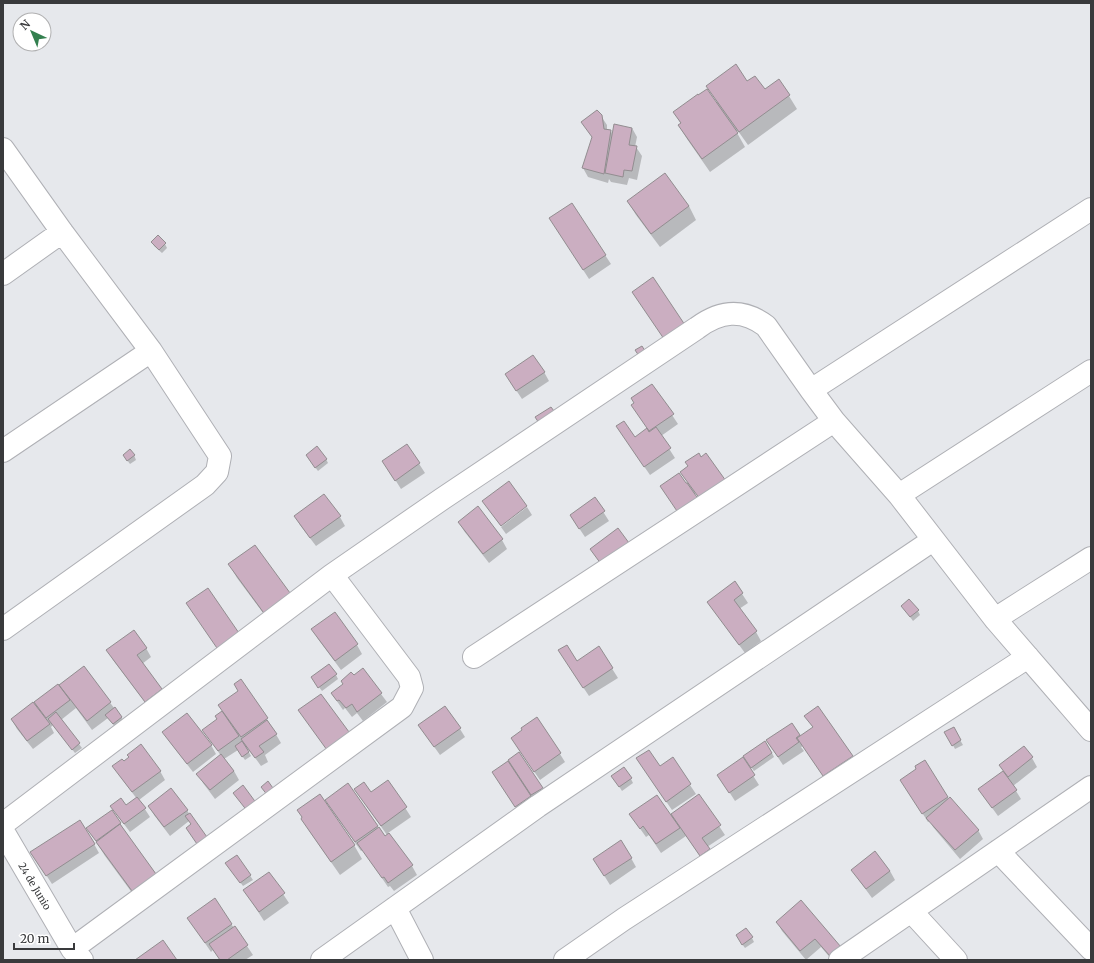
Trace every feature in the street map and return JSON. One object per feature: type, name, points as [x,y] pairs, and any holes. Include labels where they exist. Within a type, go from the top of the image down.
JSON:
[{"type":"street","points":[[3,149],[62,232],[151,351],[220,456],[216,472],[205,485],[3,629]]},
{"type":"street","points":[[811,390],[1091,209]]},
{"type":"street","points":[[3,274],[62,232]]},
{"type":"street","points":[[3,824],[332,575],[430,507],[707,321],[717,316],[728,314],[749,316],[766,326],[834,421],[898,495],[995,619],[1091,730]]},
{"type":"street","points":[[3,451],[151,351]]},
{"type":"street","points":[[898,495],[1091,371]]},
{"type":"street","points":[[474,657],[834,421]]},
{"type":"street","points":[[322,960],[538,806],[933,540]]},
{"type":"street","points":[[995,619],[1091,558]]},
{"type":"street","points":[[77,954],[402,707],[412,688],[409,677],[332,575]]},
{"type":"street","points":[[565,960],[624,919],[1028,657]]},
{"type":"street","points":[[840,960],[1091,787]]},
{"type":"street","name":"24 de Junio","points":[[3,832],[77,954]]},
{"type":"street","points":[[998,851],[1091,949]]},
{"type":"street","points":[[395,908],[422,960]]},
{"type":"street","points":[[911,911],[956,960]]},
{"type":"building","points":[[736,64],[747,81],[755,76],[765,89],[779,79],[790,95],[739,132],[706,86]]},
{"type":"building","points":[[707,89],[738,133],[702,159],[678,125],[681,123],[673,112]]},
{"type":"building","points":[[597,110],[602,115],[604,129],[611,130],[604,174],[582,168],[592,137],[581,122]]},
{"type":"building","points":[[614,124],[632,128],[629,145],[637,146],[632,171],[624,170],[623,177],[605,173]]},
{"type":"building","points":[[665,173],[689,206],[651,234],[627,201]]},
{"type":"building","points":[[572,203],[606,255],[583,270],[549,218]]},
{"type":"building","points":[[158,235],[166,243],[159,250],[151,242]]},
{"type":"building","points":[[653,277],[685,325],[664,339],[632,292]]},
{"type":"building","points":[[642,346],[647,354],[641,359],[635,350]]},
{"type":"building","points":[[533,355],[545,372],[516,391],[505,374]]},
{"type":"building","points":[[652,384],[674,414],[649,431],[631,405],[634,403],[631,398]]},
{"type":"building","points":[[551,407],[557,415],[541,426],[535,417]]},
{"type":"building","points":[[624,421],[635,437],[647,428],[649,432],[656,427],[671,448],[644,467],[616,426]]},
{"type":"building","points":[[407,444],[420,463],[395,481],[382,461]]},
{"type":"building","points":[[317,446],[327,459],[315,468],[306,455]]},
{"type":"building","points":[[130,449],[135,455],[127,461],[123,455]]},
{"type":"building","points":[[699,453],[701,457],[706,453],[726,481],[700,499],[680,472],[688,466],[685,462]]},
{"type":"building","points":[[679,473],[699,500],[679,514],[660,486]]},
{"type":"building","points":[[509,481],[527,506],[501,526],[482,501]]},
{"type":"building","points":[[324,494],[341,516],[310,538],[294,516]]},
{"type":"building","points":[[595,497],[605,511],[579,529],[570,515]]},
{"type":"building","points":[[478,506],[503,539],[483,554],[458,522]]},
{"type":"building","points":[[618,528],[632,547],[604,568],[590,549]]},
{"type":"building","points":[[255,545],[293,597],[266,616],[228,564]]},
{"type":"building","points":[[735,581],[743,593],[734,600],[757,631],[739,645],[707,602]]},
{"type":"building","points":[[208,588],[241,636],[219,651],[186,603]]},
{"type":"building","points":[[909,599],[919,610],[910,617],[901,606]]},
{"type":"building","points":[[335,612],[358,644],[335,661],[311,629]]},
{"type":"building","points":[[134,630],[147,648],[137,655],[162,689],[145,702],[106,650]]},
{"type":"building","points":[[567,645],[577,661],[599,646],[613,668],[583,688],[558,650]]},
{"type":"building","points":[[329,664],[337,674],[318,688],[311,677]]},
{"type":"building","points":[[84,666],[111,702],[87,721],[59,685]]},
{"type":"building","points":[[363,668],[382,693],[357,712],[352,704],[346,708],[339,700],[337,701],[331,693],[343,684],[341,681],[351,672],[354,675]]},
{"type":"building","points":[[241,679],[268,718],[241,737],[218,705],[238,691],[234,684]]},
{"type":"building","points":[[58,684],[70,700],[46,718],[34,702]]},
{"type":"building","points":[[321,694],[352,736],[327,750],[298,710]]},
{"type":"building","points":[[33,702],[50,724],[27,741],[11,719]]},
{"type":"building","points":[[445,706],[461,728],[434,747],[418,725]]},
{"type":"building","points":[[818,706],[853,756],[823,776],[797,738],[813,727],[804,716]]},
{"type":"building","points":[[115,707],[122,717],[113,724],[105,715]]},
{"type":"building","points":[[222,711],[239,736],[218,751],[202,730],[217,719],[215,716]]},
{"type":"building","points":[[56,712],[80,743],[72,750],[48,719]]},
{"type":"building","points":[[187,713],[212,745],[187,764],[162,732]]},
{"type":"building","points":[[537,717],[561,753],[534,772],[511,738],[522,730],[521,728]]},
{"type":"building","points":[[267,720],[277,734],[259,746],[264,752],[255,758],[241,739]]},
{"type":"building","points":[[792,723],[800,735],[796,738],[799,742],[778,757],[766,740]]},
{"type":"building","points":[[954,727],[961,740],[952,746],[944,732]]},
{"type":"building","points":[[242,741],[249,752],[242,757],[235,746]]},
{"type":"building","points":[[765,741],[772,753],[751,768],[743,756]]},
{"type":"building","points":[[141,744],[161,771],[132,792],[112,766],[122,759],[124,761],[129,757],[127,755]]},
{"type":"building","points":[[1024,746],[1033,757],[1008,777],[999,765]]},
{"type":"building","points":[[649,750],[660,766],[673,757],[691,784],[666,802],[636,758]]},
{"type":"building","points":[[519,752],[543,788],[531,795],[508,760]]},
{"type":"building","points":[[221,754],[234,771],[210,790],[196,774]]},
{"type":"building","points":[[743,757],[755,775],[729,793],[717,775]]},
{"type":"building","points":[[925,760],[948,797],[922,814],[900,780],[916,769],[915,766]]},
{"type":"building","points":[[508,761],[531,796],[515,807],[492,772]]},
{"type":"building","points":[[624,767],[632,778],[619,787],[611,776]]},
{"type":"building","points":[[1003,771],[1017,790],[992,808],[978,789]]},
{"type":"building","points":[[388,780],[407,807],[381,826],[354,789],[364,782],[371,792]]},
{"type":"building","points":[[268,781],[275,791],[268,796],[261,787]]},
{"type":"building","points":[[348,783],[378,826],[355,842],[325,800]]},
{"type":"building","points":[[243,785],[257,804],[248,812],[233,793]]},
{"type":"building","points":[[171,788],[188,810],[164,827],[148,806]]},
{"type":"building","points":[[320,794],[355,845],[331,862],[301,819],[302,817],[297,810]]},
{"type":"building","points":[[699,794],[721,825],[702,838],[710,849],[700,856],[671,814]]},
{"type":"building","points":[[657,795],[680,828],[656,844],[643,826],[640,829],[629,814]]},
{"type":"building","points":[[137,797],[146,808],[124,824],[110,806],[121,798],[126,805]]},
{"type":"building","points":[[950,797],[979,830],[955,850],[926,818]]},
{"type":"building","points":[[112,810],[121,823],[96,841],[86,828]]},
{"type":"building","points":[[190,813],[207,837],[197,844],[186,828],[191,824],[185,816]]},
{"type":"building","points":[[80,820],[95,844],[46,876],[30,852]]},
{"type":"building","points":[[120,824],[156,874],[132,891],[96,842]]},
{"type":"building","points":[[379,827],[385,836],[389,833],[413,865],[388,883],[384,877],[382,878],[357,843]]},
{"type":"building","points":[[621,840],[632,858],[604,876],[593,859]]},
{"type":"building","points":[[875,851],[890,871],[866,889],[851,870]]},
{"type":"building","points":[[237,855],[251,875],[240,883],[225,863]]},
{"type":"building","points":[[269,872],[285,893],[259,912],[243,890]]},
{"type":"building","points":[[215,898],[232,924],[205,943],[187,918]]},
{"type":"building","points":[[801,900],[841,947],[830,956],[815,939],[800,951],[776,922]]},
{"type":"building","points":[[235,926],[248,945],[227,960],[220,960],[209,944]]},
{"type":"building","points":[[746,928],[753,937],[742,945],[736,935]]},
{"type":"building","points":[[163,940],[177,960],[135,960]]}]
